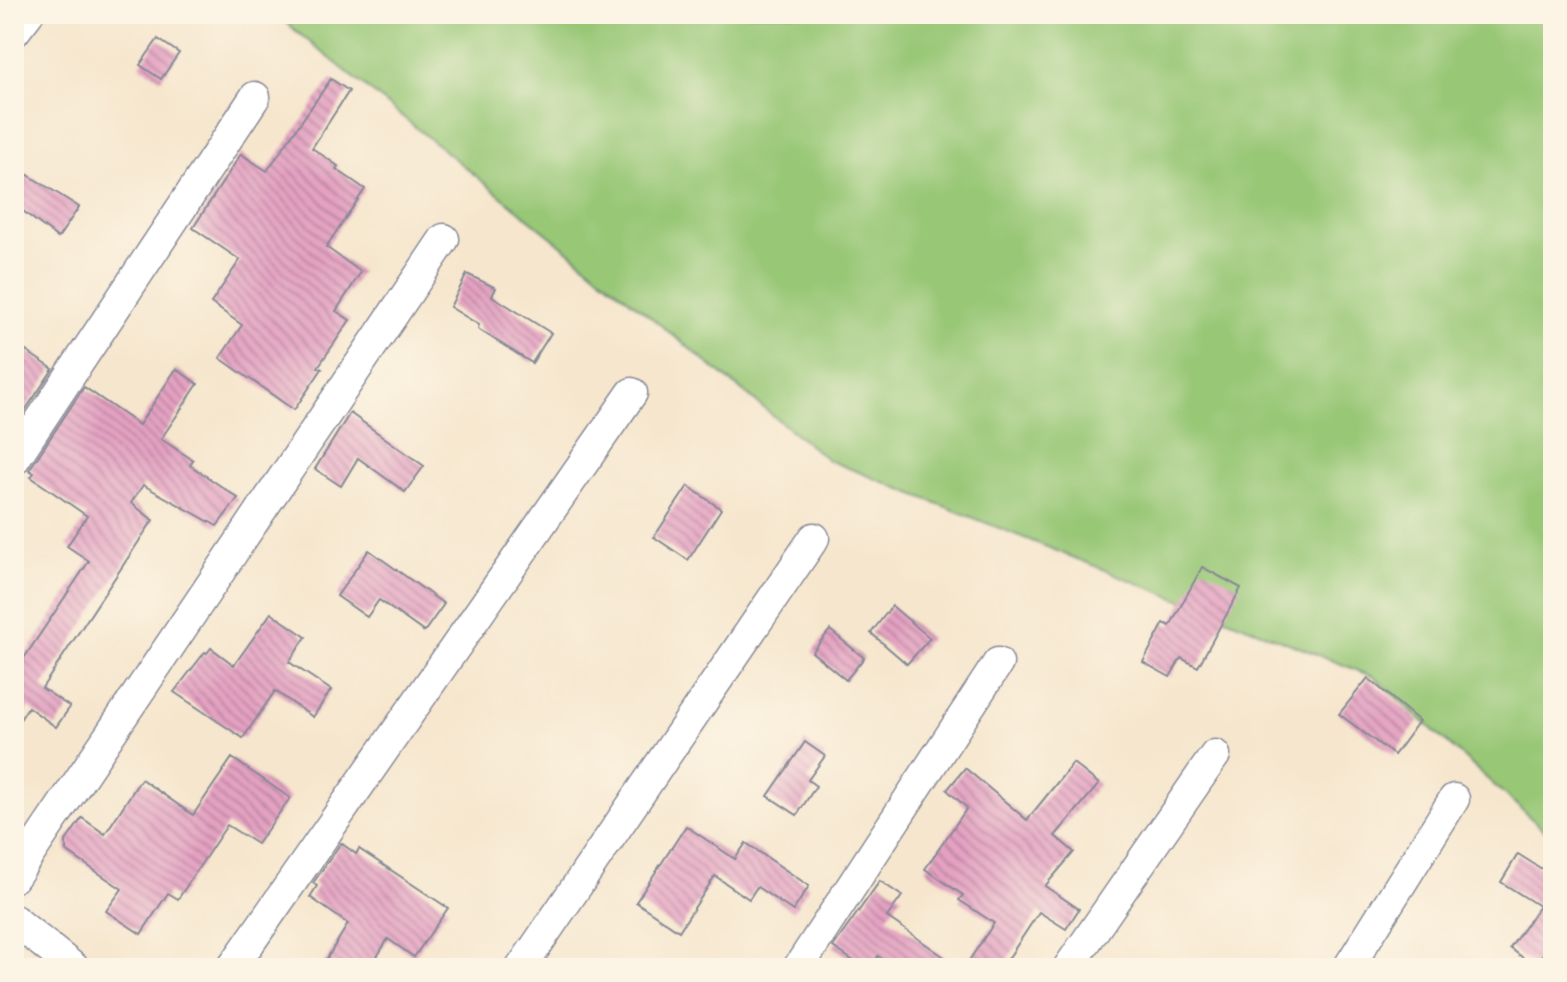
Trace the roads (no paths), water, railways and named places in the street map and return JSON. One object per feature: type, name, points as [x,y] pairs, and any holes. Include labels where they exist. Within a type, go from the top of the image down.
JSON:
[{"type":"street","points":[[14,32],[28,14]]},
{"type":"street","points":[[14,460],[255,97]]},
{"type":"street","points":[[14,877],[444,239]]},
{"type":"street","points":[[232,968],[632,393]]},
{"type":"street","points":[[521,968],[814,538]]},
{"type":"street","points":[[798,968],[998,663]]},
{"type":"street","points":[[1068,968],[1215,755]]},
{"type":"street","points":[[1348,968],[1454,799]]},
{"type":"street","points":[[14,920],[74,968]]}]
